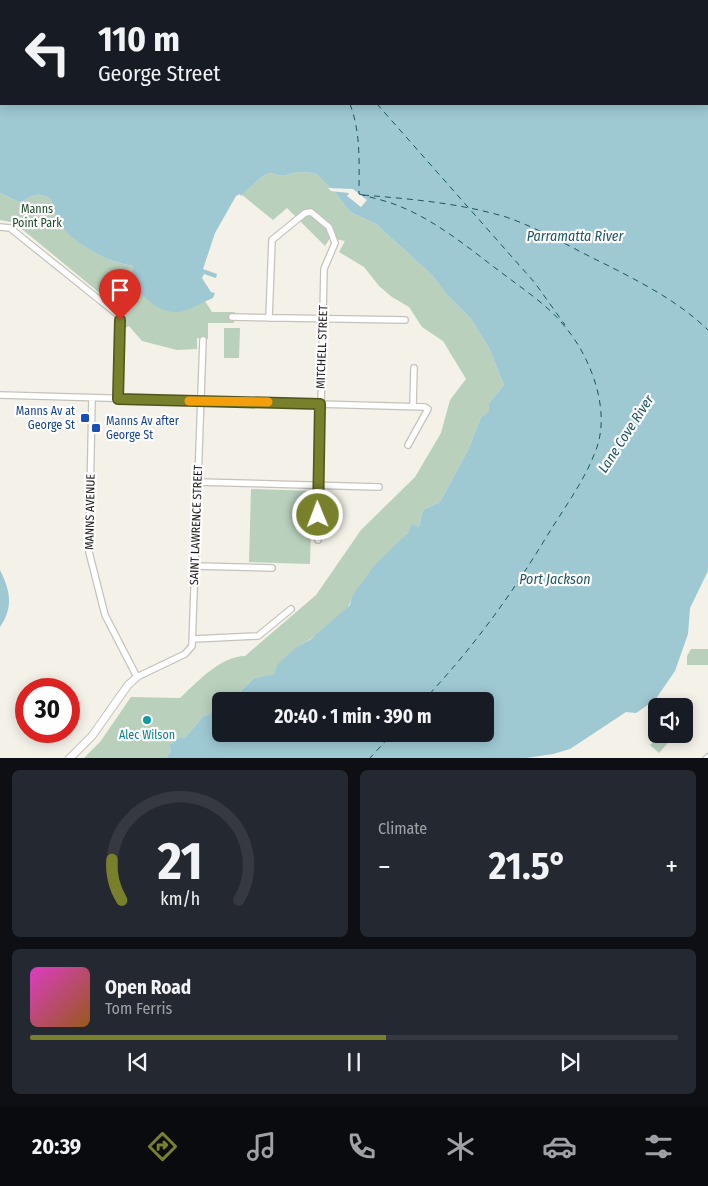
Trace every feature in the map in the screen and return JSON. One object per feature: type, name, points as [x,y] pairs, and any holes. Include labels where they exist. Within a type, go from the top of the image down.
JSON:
[{"type":"street","name":"MITCHELL STREET","points":[[269,318],[270,246],[273,237],[308,212],[318,216],[329,227],[335,246],[325,266],[318,540]]},
{"type":"street","points":[[0,227],[10,228],[117,314],[120,320],[118,399]]},
{"type":"street","points":[[232,317],[405,320]]},
{"type":"street","name":"SAINT LAWRENCE STREET","points":[[193,639],[203,340]]},
{"type":"street","points":[[413,406],[414,368]]},
{"type":"street","points":[[0,395],[413,406],[428,410],[408,445]]},
{"type":"street","name":"MANNS AVENUE","points":[[92,398],[89,552],[105,615],[137,677]]},
{"type":"street","points":[[197,482],[379,487]]},
{"type":"street","points":[[195,566],[272,568]]},
{"type":"street","points":[[68,758],[92,736],[128,685],[137,677],[185,654],[192,646],[193,639],[258,636],[291,609]]},
{"type":"green space","points":[[297,172],[315,173],[334,191],[350,212],[376,224],[431,274],[449,297],[471,319],[489,348],[504,385],[489,403],[489,411],[481,417],[468,450],[440,502],[423,510],[419,527],[412,525],[408,533],[352,596],[347,608],[339,618],[291,653],[275,674],[254,678],[240,692],[212,692],[212,712],[203,716],[185,738],[169,746],[171,751],[166,758],[84,758],[100,742],[131,697],[180,698],[218,665],[236,657],[245,656],[316,595],[361,530],[415,477],[441,433],[450,400],[466,379],[443,341],[422,327],[409,307],[392,297],[379,286],[364,267],[339,252],[345,241],[330,238],[325,246],[287,208],[273,220],[242,195],[260,178],[269,173],[283,176]]},
{"type":"green space","name":"Manns Point Park","points":[[0,193],[19,202],[35,195],[47,197],[53,204],[60,224],[70,235],[95,253],[133,266],[130,283],[182,311],[205,301],[212,312],[235,312],[234,323],[208,323],[208,339],[197,338],[197,349],[177,350],[142,341],[129,326],[124,328],[124,313],[23,230],[11,222],[0,220]]},
{"type":"green space","points":[[224,328],[240,328],[239,358],[224,358]]},
{"type":"green space","points":[[251,489],[312,491],[310,564],[249,562]]},
{"type":"green space","points":[[691,649],[708,649],[708,665],[687,665],[687,656]]},
{"type":"green space","points":[[652,743],[668,743],[659,753],[650,745]]},
{"type":"water","name":"Port Jackson","points":[[0,105],[708,105],[708,571],[690,608],[688,634],[675,671],[656,698],[648,698],[648,705],[636,713],[626,712],[570,749],[526,758],[166,758],[171,751],[169,746],[179,738],[185,738],[203,716],[212,712],[212,742],[494,742],[494,692],[240,692],[254,678],[274,674],[278,664],[294,649],[311,639],[350,605],[352,596],[374,566],[408,533],[412,524],[419,527],[423,510],[440,502],[468,450],[481,417],[489,411],[489,403],[504,385],[489,348],[471,319],[449,297],[431,274],[376,224],[350,212],[334,191],[315,173],[297,172],[283,176],[269,173],[260,178],[241,196],[240,194],[236,196],[215,233],[203,269],[217,274],[216,278],[204,274],[202,278],[211,292],[215,293],[213,298],[187,310],[175,312],[160,308],[130,283],[133,266],[113,261],[93,252],[67,233],[58,221],[50,199],[41,195],[35,195],[19,202],[0,193]]},
{"type":"water","points":[[0,570],[8,592],[9,605],[0,627]]},
{"type":"pier","points":[[328,188],[353,189],[367,200],[361,207],[347,196],[349,193],[331,191]]},
{"type":"ferry route","points":[[350,105],[358,137],[359,194]]},
{"type":"ferry route","points":[[378,105],[535,283],[565,325]]},
{"type":"ferry route","points":[[359,194],[394,204],[428,220],[468,247],[546,307],[560,320],[583,354],[596,384],[599,401],[601,417],[597,447],[581,482],[504,601],[458,662],[431,692]]},
{"type":"ferry route","points":[[363,195],[453,205],[506,217],[532,227],[648,287],[673,302],[708,330]]},
{"type":"ferry route","points":[[370,758],[385,742]]},
{"type":"slow traffic","points":[[189,401],[268,402]]},
{"type":"place","name":"Manns Av at George St","points":[[85,418]]},
{"type":"place","name":"Manns Av after George St","points":[[96,428]]},
{"type":"place","name":"Alec Wilson","points":[[147,720]]},
{"type":"route","points":[[120,320],[118,399],[320,404],[318,515]]},
{"type":"water label","name":"Parramatta River","points":[[575,236]]},
{"type":"water label","name":"Lane Cove River","points":[[626,434]]}]
